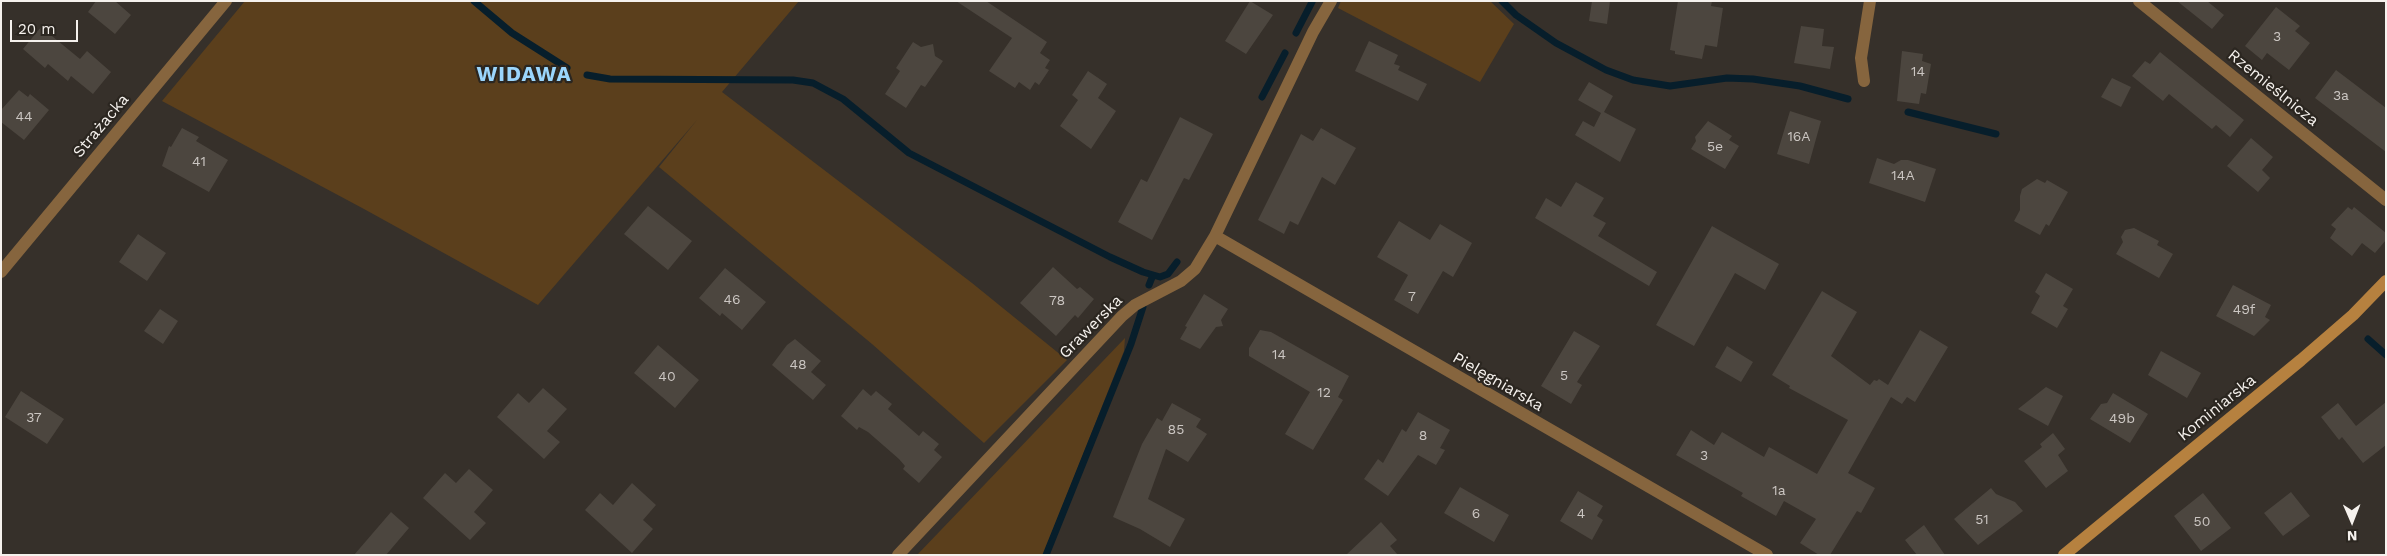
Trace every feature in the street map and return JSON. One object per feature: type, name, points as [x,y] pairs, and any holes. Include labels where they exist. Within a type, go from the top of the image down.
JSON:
[{"type":"street","name":"Strażacka","points":[[1,272],[226,1]]},
{"type":"street","name":"Grawerska","points":[[898,555],[1122,316],[1136,305],[1189,276],[1202,260],[1313,32],[1331,1]]},
{"type":"street","points":[[1864,81],[1861,58],[1870,1]]},
{"type":"street","name":"Rzemieślnicza","points":[[2139,1],[2386,200]]},
{"type":"street","name":"Pielęgniarska","points":[[1215,236],[1767,555]]},
{"type":"street","name":"Kominiarska","points":[[2064,555],[2301,360],[2353,314],[2386,281]]},
{"type":"shaded area","points":[[245,1],[799,1],[722,92],[972,283],[1067,360],[984,443],[872,344],[659,167],[697,120],[538,305],[162,101]]},
{"type":"shaded area","points":[[1341,1],[1490,1],[1514,24],[1480,82],[1338,8]]},
{"type":"shaded area","points":[[1125,338],[1124,351],[1043,555],[917,555]]},
{"type":"building","points":[[96,1],[115,1],[131,15],[115,34],[88,12]]},
{"type":"building","points":[[956,1],[986,1],[1047,42],[1040,53],[1050,60],[1045,68],[1049,70],[1039,85],[1035,82],[1030,90],[1019,82],[1015,88],[989,71],[1012,38]]},
{"type":"building","points":[[1250,1],[1273,15],[1246,54],[1225,41]]},
{"type":"building","points":[[1592,1],[1610,1],[1607,24],[1589,21]]},
{"type":"building","points":[[1678,1],[1712,1],[1711,6],[1723,8],[1717,47],[1705,45],[1702,59],[1675,54],[1675,51],[1670,50]]},
{"type":"building","points":[[2177,1],[2207,1],[2224,15],[2212,29]]},
{"type":"building","points":[[2276,7],[2300,26],[2295,31],[2310,43],[2289,70],[2267,53],[2262,60],[2245,46]]},
{"type":"building","points":[[1801,26],[1824,29],[1822,46],[1834,47],[1830,69],[1794,63]]},
{"type":"building","points":[[41,27],[80,59],[87,51],[111,72],[93,94],[71,76],[68,81],[48,64],[45,68],[23,49]]},
{"type":"building","points":[[1369,41],[1398,55],[1394,64],[1400,66],[1398,70],[1427,84],[1418,101],[1355,71]]},
{"type":"building","points":[[913,42],[921,47],[933,44],[935,56],[943,61],[925,87],[921,85],[906,108],[885,94],[900,71],[896,68]]},
{"type":"building","points":[[1902,51],[1923,54],[1922,61],[1931,64],[1926,94],[1921,93],[1919,104],[1897,101]]},
{"type":"building","points":[[2160,52],[2244,120],[2230,137],[2216,125],[2212,129],[2169,94],[2163,101],[2132,76],[2145,61],[2150,64]]},
{"type":"building","points":[[2336,70],[2386,108],[2386,152],[2315,98]]},
{"type":"building","points":[[1088,71],[1107,84],[1098,98],[1116,111],[1091,149],[1060,126],[1078,100],[1072,95]]},
{"type":"building","points":[[2112,78],[2131,87],[2121,107],[2101,97]]},
{"type":"building","points":[[1589,82],[1613,96],[1604,112],[1636,129],[1620,162],[1575,135],[1583,121],[1594,127],[1601,113],[1578,100]]},
{"type":"building","points":[[19,90],[28,97],[30,94],[49,110],[24,140],[1,122],[1,110]]},
{"type":"building","points":[[1790,111],[1821,121],[1809,164],[1777,154]]},
{"type":"building","points":[[1180,117],[1213,134],[1189,180],[1184,178],[1152,240],[1118,222],[1141,179],[1147,182]]},
{"type":"building","points":[[1708,121],[1732,136],[1729,140],[1739,146],[1725,169],[1691,149],[1696,141],[1695,137]]},
{"type":"building","points":[[182,128],[199,137],[196,141],[228,160],[209,192],[162,166],[169,146],[171,147]]},
{"type":"building","points":[[1321,128],[1356,148],[1335,185],[1322,177],[1298,225],[1290,221],[1284,234],[1258,220],[1301,134],[1313,141]]},
{"type":"building","points":[[2251,138],[2273,157],[2262,170],[2270,178],[2258,192],[2227,166]]},
{"type":"building","points":[[1877,158],[1894,164],[1901,160],[1908,160],[1936,169],[1925,202],[1869,183]]},
{"type":"building","points":[[2037,179],[2045,183],[2047,180],[2068,192],[2049,226],[2046,224],[2040,235],[2014,221],[2020,210],[2022,189]]},
{"type":"building","points":[[1576,182],[1604,198],[1593,216],[1606,223],[1598,236],[1657,272],[1649,286],[1535,218],[1546,198],[1561,207]]},
{"type":"building","points":[[648,206],[692,241],[668,270],[624,234]]},
{"type":"building","points":[[2348,207],[2352,210],[2354,207],[2386,233],[2386,240],[2375,253],[2362,243],[2352,256],[2330,238],[2336,229],[2331,225]]},
{"type":"building","points":[[1399,221],[1430,240],[1440,224],[1472,243],[1453,277],[1443,271],[1418,314],[1394,300],[1408,275],[1377,257]]},
{"type":"building","points":[[1712,226],[1779,264],[1765,290],[1735,273],[1694,346],[1656,325]]},
{"type":"building","points":[[2134,228],[2159,241],[2157,245],[2173,254],[2159,278],[2116,254],[2123,242],[2121,237],[2125,230]]},
{"type":"building","points":[[138,234],[166,253],[147,281],[119,262]]},
{"type":"building","points":[[1053,267],[1077,289],[1080,287],[1094,299],[1078,318],[1075,315],[1056,336],[1020,303]]},
{"type":"building","points":[[725,268],[766,302],[742,330],[722,313],[720,316],[699,298]]},
{"type":"building","points":[[2046,273],[2073,289],[2063,306],[2068,309],[2057,328],[2031,313],[2040,296],[2035,292]]},
{"type":"building","points":[[2233,285],[2271,305],[2265,317],[2270,320],[2254,336],[2216,316]]},
{"type":"building","points":[[1822,291],[1857,312],[1831,356],[1870,385],[1874,380],[1877,381],[1879,379],[1888,385],[1920,330],[1948,347],[1915,402],[1907,397],[1902,404],[1891,397],[1848,473],[1875,488],[1861,513],[1857,511],[1830,555],[1819,555],[1800,543],[1816,519],[1784,501],[1776,516],[1741,496],[1743,493],[1676,455],[1691,430],[1714,445],[1722,432],[1764,457],[1769,447],[1817,474],[1848,420],[1789,388],[1790,386],[1772,375]]},
{"type":"building","points":[[1204,294],[1228,309],[1221,320],[1223,326],[1216,327],[1200,349],[1180,339],[1187,327],[1185,326]]},
{"type":"building","points":[[160,309],[178,321],[163,344],[144,331]]},
{"type":"building","points":[[1260,330],[1271,332],[1349,376],[1338,397],[1343,400],[1313,450],[1285,434],[1310,392],[1249,356],[1249,348]]},
{"type":"building","points":[[1574,331],[1600,346],[1577,382],[1582,385],[1571,404],[1541,386]]},
{"type":"building","points":[[795,339],[821,361],[811,372],[826,385],[813,400],[772,365],[787,345]]},
{"type":"building","points":[[658,345],[699,380],[675,408],[634,373]]},
{"type":"building","points":[[1727,346],[1753,362],[1741,382],[1715,367]]},
{"type":"building","points":[[2161,351],[2201,373],[2187,398],[2148,375]]},
{"type":"building","points":[[2046,387],[2063,396],[2048,426],[2018,409]]},
{"type":"building","points":[[543,388],[567,409],[547,431],[560,442],[544,459],[497,417],[518,393],[529,403]]},
{"type":"building","points":[[863,389],[871,396],[876,391],[892,404],[888,409],[919,436],[923,431],[939,444],[934,450],[942,457],[919,483],[903,469],[905,466],[899,459],[868,432],[859,427],[857,430],[841,416]]},
{"type":"building","points":[[21,391],[64,419],[47,444],[5,417]]},
{"type":"building","points":[[2113,393],[2148,414],[2130,443],[2090,419],[2101,404],[2107,403]]},
{"type":"building","points":[[2386,402],[2386,445],[2363,463],[2342,437],[2339,440],[2321,417],[2338,403],[2356,426]]},
{"type":"building","points":[[1172,403],[1201,419],[1196,427],[1207,434],[1188,462],[1166,449],[1148,499],[1185,519],[1170,547],[1140,529],[1113,517],[1142,444],[1157,418],[1162,421]]},
{"type":"building","points":[[1418,412],[1450,430],[1440,448],[1445,450],[1436,465],[1418,455],[1388,496],[1364,479],[1378,459],[1383,463],[1402,429],[1406,432]]},
{"type":"building","points":[[2053,433],[2065,449],[2058,455],[2068,471],[2046,488],[2024,461],[2042,447],[2040,444]]},
{"type":"building","points":[[469,469],[493,490],[474,512],[486,523],[470,540],[423,498],[445,473],[456,483]]},
{"type":"building","points":[[632,483],[656,505],[643,520],[653,529],[632,553],[585,510],[600,493],[613,505]]},
{"type":"building","points":[[1460,487],[1509,515],[1494,542],[1444,513]]},
{"type":"building","points":[[1991,488],[1996,494],[2015,502],[2023,511],[1978,545],[1954,519]]},
{"type":"building","points":[[1578,491],[1603,506],[1597,516],[1603,520],[1592,540],[1560,521]]},
{"type":"building","points":[[2291,492],[2310,516],[2283,536],[2264,513]]},
{"type":"building","points":[[2203,493],[2231,528],[2201,551],[2174,516]]},
{"type":"building","points":[[391,512],[409,528],[386,555],[354,555]]},
{"type":"building","points":[[1381,522],[1397,540],[1390,546],[1398,555],[1346,555]]},
{"type":"building","points":[[1924,525],[1945,555],[1917,555],[1905,540]]},
{"type":"waterway","points":[[474,1],[512,33],[567,68]]},
{"type":"waterway","points":[[1502,1],[1516,15],[1556,43],[1606,70],[1633,80],[1670,86],[1727,78],[1753,79],[1800,86],[1848,99]]},
{"type":"waterway","points":[[1296,33],[1312,2]]},
{"type":"waterway","points":[[1262,97],[1285,53]]},
{"type":"waterway","points":[[587,75],[610,79],[793,80],[813,83],[843,99],[909,153],[1110,257],[1143,272],[1160,277],[1168,274],[1177,262]]},
{"type":"waterway","points":[[1908,112],[1996,134]]},
{"type":"waterway","points":[[1149,285],[1153,275]]},
{"type":"waterway","points":[[1046,555],[1131,344],[1143,307]]},
{"type":"waterway","points":[[2368,339],[2386,355]]},
{"type":"district","name":"WIDAWA","points":[[524,75]]}]
